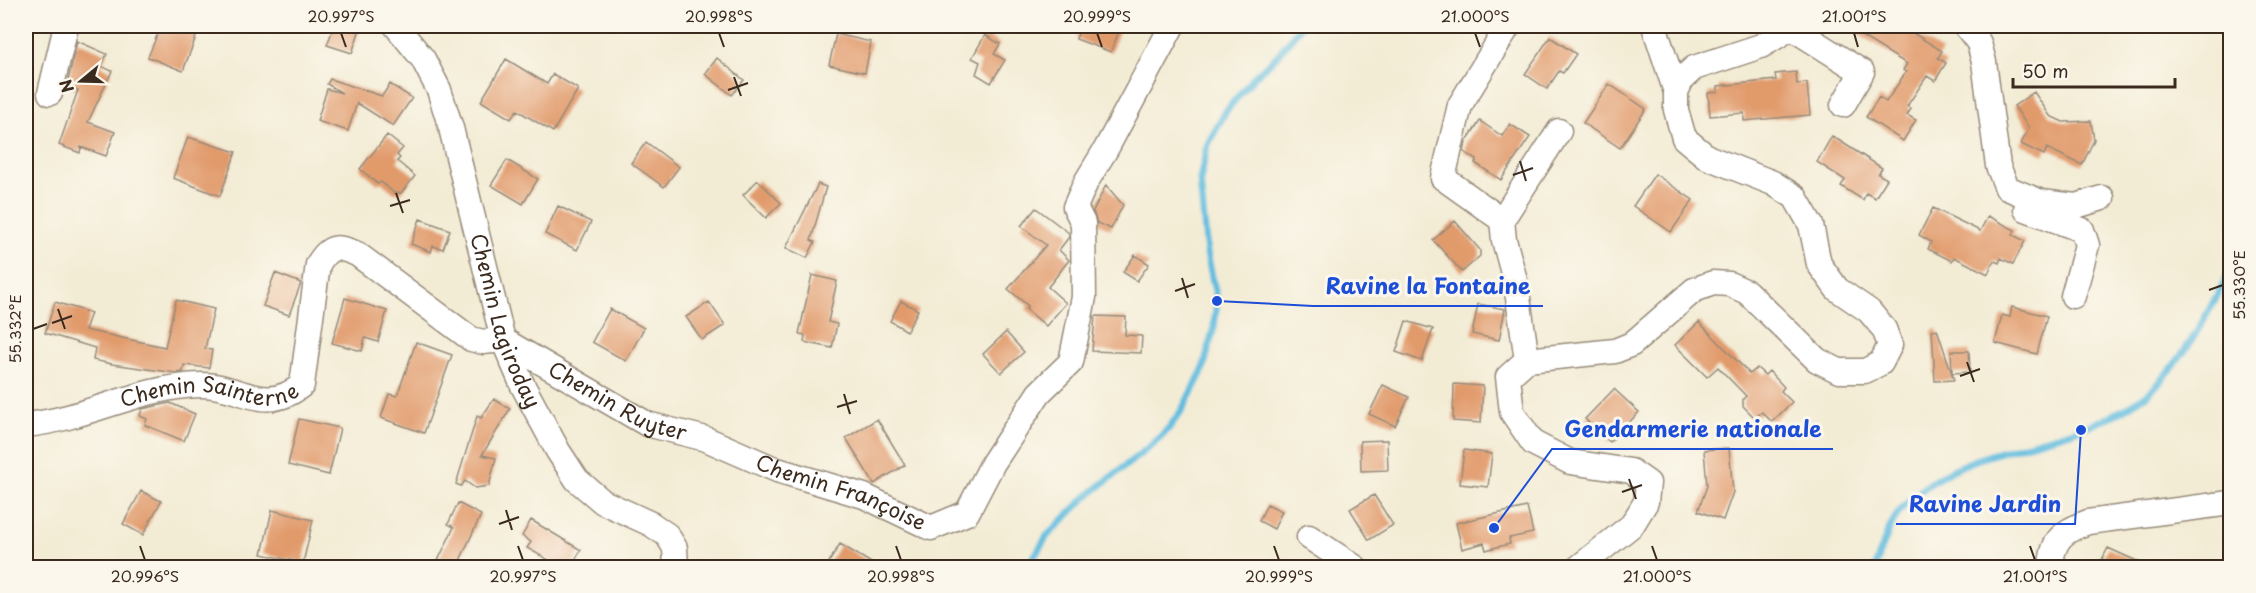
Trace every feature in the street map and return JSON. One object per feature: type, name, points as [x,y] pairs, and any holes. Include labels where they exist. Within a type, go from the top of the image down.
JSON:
[{"type":"street","points":[[50,93],[66,26]]},
{"type":"street","name":"Chemin Lagiroday","points":[[396,26],[423,59],[439,90],[451,128],[503,340],[523,386],[558,451],[577,480],[603,502],[651,524],[667,535],[675,548],[676,567]]},
{"type":"street","name":"Chemin Françoise","points":[[706,439],[777,470],[864,496],[931,528],[967,513],[993,463],[1039,393],[1071,362],[1084,297],[1083,223],[1074,207],[1172,26]]},
{"type":"street","points":[[1578,567],[1632,525],[1646,502],[1648,483],[1631,471],[1570,462],[1533,442],[1512,412],[1508,377],[1527,360],[1615,351],[1624,348],[1632,344],[1694,290],[1713,283],[1729,284],[1747,292],[1817,360],[1839,371],[1865,371],[1881,363],[1890,345],[1884,329],[1869,311],[1837,289],[1820,264],[1811,225],[1795,197],[1773,183],[1707,157],[1684,138],[1676,110],[1676,92],[1654,26]]},
{"type":"street","points":[[1966,26],[1979,43],[1984,62],[1998,166],[2007,188],[2041,202],[2076,206],[2102,198]]},
{"type":"street","points":[[1676,92],[1682,79],[1694,68],[1761,46],[1793,27],[1862,72],[1843,105]]},
{"type":"street","points":[[1502,220],[1443,178],[1460,105],[1507,28]]},
{"type":"street","points":[[1527,360],[1516,284],[1504,240],[1502,220],[1559,131]]},
{"type":"street","points":[[2025,195],[2022,208],[2082,230],[2087,245],[2073,296]]},
{"type":"street","name":"Chemin Sainterne","points":[[26,425],[80,414],[172,386],[205,385],[256,397],[276,399],[291,394],[302,385],[318,264],[327,251],[340,247],[357,254],[471,339],[483,342],[503,340]]},
{"type":"street","name":"Chemin Ruyter","points":[[503,340],[647,424],[706,439]]},
{"type":"street","points":[[2051,567],[2051,557],[2057,540],[2070,528],[2088,522],[2230,503]]},
{"type":"street","points":[[1309,537],[1356,567]]},
{"type":"building","points":[[161,26],[200,26],[183,71],[148,57]]},
{"type":"building","points":[[334,26],[361,26],[352,53],[327,45]]},
{"type":"building","points":[[1081,26],[1121,26],[1111,52],[1076,39]]},
{"type":"building","points":[[1845,26],[1902,26],[1942,51],[1938,58],[1946,63],[1935,81],[1927,76],[1907,106],[1911,109],[1907,115],[1916,120],[1903,141],[1866,117],[1879,97],[1886,102],[1906,72],[1903,70],[1907,64]]},
{"type":"building","points":[[836,34],[871,42],[865,73],[829,65]]},
{"type":"building","points":[[985,35],[1000,44],[994,54],[1005,60],[991,83],[976,74],[980,62],[972,58]]},
{"type":"building","points":[[1550,37],[1576,54],[1563,73],[1559,71],[1547,89],[1525,74]]},
{"type":"building","points":[[77,41],[107,54],[101,66],[112,71],[88,122],[115,132],[106,156],[81,147],[80,153],[59,145],[78,90],[67,85]]},
{"type":"building","points":[[717,58],[744,80],[732,95],[705,74]]},
{"type":"building","points":[[506,59],[547,84],[553,74],[578,89],[553,132],[517,110],[511,119],[481,101]]},
{"type":"building","points":[[1796,72],[1797,84],[1807,83],[1810,115],[1744,121],[1744,113],[1710,116],[1708,93],[1718,92],[1718,86],[1776,80],[1775,74]]},
{"type":"building","points":[[330,79],[382,96],[390,84],[412,98],[393,126],[357,103],[348,131],[317,121],[327,89],[342,93],[327,84]]},
{"type":"building","points":[[1609,84],[1646,109],[1620,148],[1583,123]]},
{"type":"building","points":[[2034,92],[2050,116],[2063,122],[2091,121],[2094,140],[2082,165],[2047,148],[2044,155],[2021,144],[2029,128],[2014,106]]},
{"type":"building","points":[[1480,121],[1502,136],[1510,124],[1530,137],[1501,180],[1475,163],[1477,160],[1464,152],[1466,142]]},
{"type":"building","points":[[387,135],[403,148],[397,155],[400,158],[397,161],[415,176],[401,193],[394,193],[381,182],[378,184],[360,169]]},
{"type":"building","points":[[1832,136],[1882,168],[1878,174],[1887,179],[1875,198],[1866,193],[1863,200],[1841,186],[1845,180],[1817,162]]},
{"type":"building","points":[[188,137],[236,152],[220,196],[173,178]]},
{"type":"building","points":[[646,142],[679,167],[664,187],[631,163]]},
{"type":"building","points":[[507,160],[538,179],[523,204],[491,185]]},
{"type":"building","points":[[1655,174],[1693,200],[1671,232],[1633,206]]},
{"type":"building","points":[[758,180],[781,203],[766,218],[743,195]]},
{"type":"building","points":[[818,184],[826,187],[811,240],[815,242],[807,258],[786,248]]},
{"type":"building","points":[[1106,185],[1123,205],[1111,229],[1097,223],[1093,211]]},
{"type":"building","points":[[558,206],[591,222],[577,250],[545,234]]},
{"type":"building","points":[[1036,208],[1069,233],[1069,237],[1059,250],[1069,260],[1048,287],[1066,303],[1046,326],[1008,289],[1046,245],[1021,226]]},
{"type":"building","points":[[1933,208],[1980,231],[1988,216],[2015,230],[2013,235],[2025,241],[2013,264],[2001,258],[1999,263],[1994,261],[1988,274],[1954,257],[1952,261],[1928,249],[1931,242],[1919,235]]},
{"type":"building","points":[[420,219],[450,230],[443,249],[433,246],[431,252],[411,244]]},
{"type":"building","points":[[1455,221],[1480,250],[1480,256],[1462,272],[1433,240]]},
{"type":"building","points":[[1135,255],[1149,264],[1137,281],[1123,272]]},
{"type":"building","points":[[275,273],[301,283],[289,315],[263,306]]},
{"type":"building","points":[[812,275],[837,281],[828,322],[837,324],[832,348],[804,342],[805,335],[799,334]]},
{"type":"building","points":[[345,298],[387,311],[378,342],[365,338],[362,351],[332,343]]},
{"type":"building","points":[[176,300],[214,309],[205,349],[212,350],[209,368],[184,365],[183,372],[176,373],[93,360],[95,348],[45,333],[55,302],[91,313],[85,330],[165,347]]},
{"type":"building","points":[[901,301],[918,310],[907,331],[890,321]]},
{"type":"building","points":[[709,302],[725,325],[702,340],[686,317]]},
{"type":"building","points":[[1478,304],[1505,309],[1499,340],[1472,334]]},
{"type":"building","points":[[2012,307],[2047,316],[2037,354],[1995,343],[2002,315],[2010,317]]},
{"type":"building","points":[[610,309],[644,328],[626,361],[592,342]]},
{"type":"building","points":[[1095,316],[1126,317],[1125,335],[1142,336],[1141,353],[1092,351]]},
{"type":"building","points":[[1406,321],[1433,329],[1422,361],[1396,352]]},
{"type":"building","points":[[1699,322],[1750,374],[1757,368],[1765,375],[1769,371],[1784,387],[1781,391],[1792,402],[1772,422],[1762,412],[1755,418],[1743,406],[1743,399],[1746,396],[1718,367],[1707,377],[1675,345]]},
{"type":"building","points":[[1937,329],[1954,380],[1935,381],[1932,330]]},
{"type":"building","points":[[1006,332],[1024,352],[1001,373],[983,354]]},
{"type":"building","points":[[416,342],[452,355],[424,433],[381,418],[389,394],[397,396]]},
{"type":"building","points":[[1951,351],[1969,351],[1970,372],[1952,373]]},
{"type":"building","points":[[1454,384],[1483,386],[1481,423],[1453,421]]},
{"type":"building","points":[[1383,385],[1409,397],[1395,426],[1369,414]]},
{"type":"building","points":[[1614,389],[1639,412],[1610,442],[1585,419]]},
{"type":"building","points":[[494,399],[510,409],[482,455],[496,458],[489,486],[475,488],[465,481],[461,486],[456,484],[477,416],[481,418]]},
{"type":"building","points":[[170,403],[195,414],[184,441],[145,425],[147,419],[140,416],[142,409]]},
{"type":"building","points":[[299,419],[340,428],[329,475],[288,465]]},
{"type":"building","points":[[877,419],[905,465],[874,484],[846,438]]},
{"type":"building","points":[[1387,440],[1388,470],[1361,471],[1360,441]]},
{"type":"building","points":[[1729,448],[1733,492],[1723,520],[1698,511],[1707,486],[1704,450]]},
{"type":"building","points":[[1464,450],[1492,454],[1488,487],[1460,484]]},
{"type":"building","points":[[141,491],[161,501],[143,535],[123,524]]},
{"type":"building","points":[[1374,495],[1393,525],[1369,540],[1350,509]]},
{"type":"building","points":[[458,503],[481,515],[457,567],[435,567],[454,527],[448,524]]},
{"type":"building","points":[[1267,504],[1282,511],[1274,529],[1259,521]]},
{"type":"building","points":[[1527,507],[1533,533],[1509,538],[1510,544],[1486,550],[1484,543],[1462,549],[1456,523]]},
{"type":"building","points":[[272,510],[313,520],[303,563],[262,554]]},
{"type":"building","points":[[531,520],[581,550],[571,567],[561,567],[527,548],[531,542],[522,536]]},
{"type":"building","points":[[840,544],[878,567],[826,567]]},
{"type":"building","points":[[2108,548],[2150,567],[2098,567]]},
{"type":"waterway","points":[[1027,568],[1047,536],[1086,497],[1154,443],[1168,429],[1182,410],[1203,370],[1214,327],[1217,301],[1207,253],[1200,180],[1207,146],[1226,111],[1254,77],[1277,56],[1301,26]]},
{"type":"waterway","points":[[1875,568],[1896,516],[1925,487],[1952,470],[1981,458],[2103,420],[2148,394],[2163,379],[2185,350],[2230,271]]},
{"type":"place","name":"Ravine la Fontaine","points":[[1217,301]]},
{"type":"place","name":"Ravine Jardin","points":[[2081,430]]},
{"type":"place","name":"Gendarmerie nationale","points":[[1494,528]]}]
